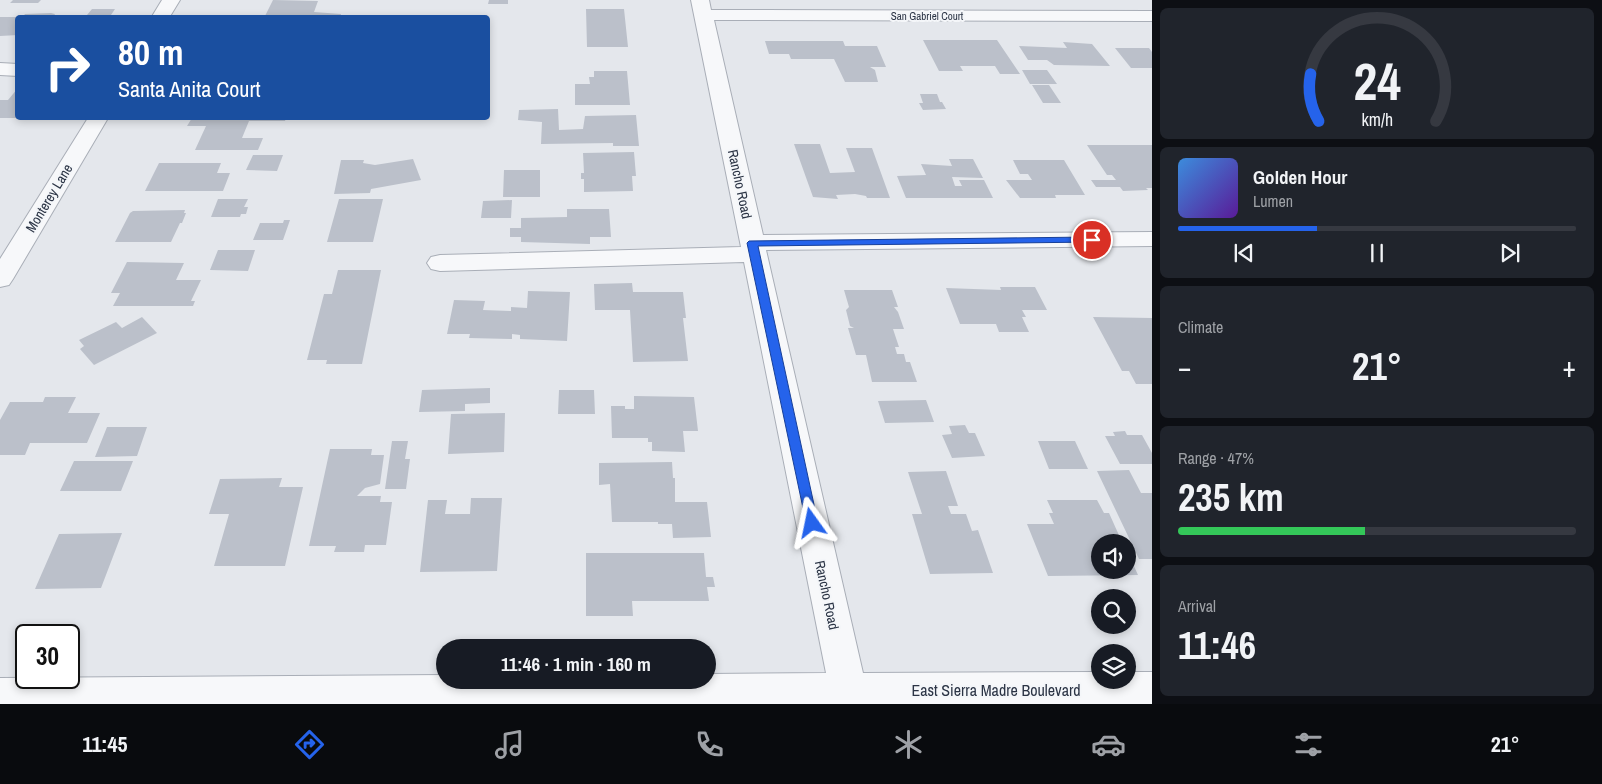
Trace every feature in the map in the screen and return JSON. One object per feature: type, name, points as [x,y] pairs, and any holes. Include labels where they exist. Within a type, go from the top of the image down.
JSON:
[{"type":"street","points":[[162,15],[171,0]]},
{"type":"street","name":"San Gabriel Court","points":[[701,8],[1152,16]]},
{"type":"street","name":"Rancho Road","points":[[701,8],[849,698]]},
{"type":"street","points":[[0,69],[15,70]]},
{"type":"street","name":"Monterey Lane","points":[[0,279],[97,120]]},
{"type":"street","points":[[440,263],[754,249],[1152,239]]},
{"type":"street","name":"East Sierra Madre Boulevard","points":[[0,694],[661,699],[849,698],[1152,689]]},
{"type":"building","points":[[13,0],[41,0],[38,3],[10,3]]},
{"type":"building","points":[[273,0],[318,1],[314,12],[341,14],[341,15],[266,15]]},
{"type":"building","points":[[489,0],[508,0],[508,4],[488,4]]},
{"type":"building","points":[[92,9],[115,9],[111,15],[87,15]]},
{"type":"building","points":[[586,9],[624,9],[628,47],[587,47]]},
{"type":"building","points":[[51,13],[55,14],[54,15],[24,15]]},
{"type":"building","points":[[0,17],[15,17],[15,35],[0,36]]},
{"type":"building","points":[[923,40],[997,40],[1020,74],[1000,74],[995,66],[960,66],[963,71],[939,71]]},
{"type":"building","points":[[765,41],[843,41],[845,46],[877,46],[886,67],[870,67],[875,70],[878,82],[845,82],[834,59],[791,59],[789,54],[769,54]]},
{"type":"building","points":[[1063,42],[1092,44],[1110,66],[1054,65],[1047,60],[1028,60],[1019,46],[1067,48]]},
{"type":"building","points":[[1115,48],[1149,48],[1152,52],[1152,68],[1131,68]]},
{"type":"building","points":[[1022,70],[1047,70],[1057,84],[1030,84]]},
{"type":"building","points":[[594,71],[627,71],[630,105],[575,105],[575,84],[590,84],[589,77],[594,77]]},
{"type":"building","points":[[1032,85],[1049,85],[1061,103],[1043,103]]},
{"type":"building","points":[[15,92],[15,118],[0,118],[0,100],[8,100]]},
{"type":"building","points":[[920,94],[937,94],[940,102],[942,102],[946,109],[923,110],[919,103],[923,103]]},
{"type":"building","points":[[558,109],[559,130],[583,129],[585,116],[636,115],[639,146],[613,146],[613,143],[541,144],[542,122],[518,120],[519,110]]},
{"type":"building","points":[[191,120],[285,120],[249,121],[242,138],[263,138],[258,150],[195,150],[206,126],[187,126]]},
{"type":"building","points":[[794,144],[820,144],[830,173],[855,172],[846,148],[872,148],[890,198],[867,198],[866,196],[855,194],[836,195],[838,199],[813,197]]},
{"type":"building","points":[[1087,145],[1152,145],[1152,188],[1146,188],[1148,190],[1123,191],[1120,187],[1096,187],[1091,180],[1116,180],[1112,175],[1107,175]]},
{"type":"building","points":[[634,152],[636,176],[632,176],[633,191],[584,192],[584,179],[581,179],[581,173],[584,173],[583,153]]},
{"type":"building","points":[[253,155],[283,155],[277,171],[246,170]]},
{"type":"building","points":[[413,159],[421,180],[371,189],[370,193],[334,194],[341,160],[364,160],[363,163],[375,165]]},
{"type":"building","points":[[949,159],[973,159],[983,178],[952,177],[955,186],[962,186],[959,180],[984,180],[993,198],[906,198],[897,176],[926,175],[921,164],[952,166]]},
{"type":"building","points":[[1013,160],[1064,160],[1085,195],[1055,195],[1056,198],[1020,198],[1006,180],[1032,180],[1028,174],[1020,174]]},
{"type":"building","points":[[159,163],[221,163],[217,173],[230,173],[223,191],[145,191]]},
{"type":"building","points":[[504,170],[540,170],[540,197],[503,197]]},
{"type":"building","points":[[218,199],[248,199],[244,207],[248,207],[246,214],[241,214],[240,217],[211,217]]},
{"type":"building","points":[[339,199],[383,199],[373,242],[327,242]]},
{"type":"building","points":[[512,200],[511,218],[481,218],[483,201]]},
{"type":"building","points":[[567,209],[609,209],[611,237],[590,237],[590,244],[521,242],[521,237],[510,237],[510,228],[521,228],[521,218],[567,217]]},
{"type":"building","points":[[185,210],[184,213],[186,213],[182,223],[180,223],[171,242],[115,242],[130,213],[133,211]]},
{"type":"building","points":[[284,220],[290,220],[283,240],[253,240],[260,223],[283,223]]},
{"type":"building","points":[[218,250],[255,250],[248,271],[210,270]]},
{"type":"building","points":[[127,262],[184,263],[176,280],[201,280],[191,301],[195,301],[193,306],[113,306],[120,293],[111,293]]},
{"type":"building","points":[[338,270],[381,270],[362,364],[326,364],[327,360],[307,360],[324,294],[332,294]]},
{"type":"building","points":[[632,283],[633,292],[683,292],[686,318],[683,318],[688,361],[633,362],[630,310],[595,310],[594,284]]},
{"type":"building","points":[[1000,287],[1035,287],[1047,310],[1022,310],[1026,317],[1022,317],[1029,332],[999,332],[996,324],[960,324],[946,288],[1001,290]]},
{"type":"building","points":[[844,290],[892,290],[898,307],[894,307],[898,312],[904,329],[893,329],[899,347],[895,347],[897,354],[904,354],[906,362],[910,362],[917,382],[872,382],[866,355],[856,355],[848,328],[854,328],[850,326],[846,310],[849,307]]},
{"type":"building","points":[[528,291],[570,292],[567,341],[520,339],[520,335],[512,334],[512,339],[469,338],[470,334],[447,334],[454,300],[485,301],[483,310],[511,311],[511,307],[527,308]]},
{"type":"building","points":[[142,317],[157,333],[94,365],[80,349],[84,346],[79,340],[116,322],[122,328]]},
{"type":"building","points":[[1093,317],[1152,318],[1152,384],[1136,384],[1129,371],[1122,371]]},
{"type":"building","points":[[490,388],[490,403],[465,404],[465,411],[419,412],[422,390]]},
{"type":"building","points":[[559,390],[594,390],[595,414],[558,414]]},
{"type":"building","points":[[634,396],[694,397],[698,431],[683,431],[685,452],[652,451],[652,442],[648,442],[648,438],[612,438],[611,406],[625,406],[625,409],[634,409]]},
{"type":"building","points":[[45,397],[76,397],[68,413],[100,413],[87,443],[30,443],[25,455],[0,455],[0,420],[10,402],[43,402]]},
{"type":"building","points":[[926,400],[934,422],[885,423],[878,401]]},
{"type":"building","points":[[505,413],[504,452],[448,454],[451,414]]},
{"type":"building","points":[[965,425],[969,433],[975,433],[985,456],[952,458],[942,435],[952,434],[949,426]]},
{"type":"building","points":[[107,427],[147,427],[137,456],[95,457]]},
{"type":"building","points":[[1125,431],[1127,435],[1142,435],[1152,453],[1152,464],[1120,464],[1105,436],[1115,436],[1113,432]]},
{"type":"building","points":[[392,441],[408,441],[405,459],[410,459],[406,489],[385,489]]},
{"type":"building","points":[[1038,441],[1075,441],[1088,469],[1049,469]]},
{"type":"building","points":[[330,449],[372,449],[371,455],[384,455],[380,484],[365,488],[357,496],[381,496],[380,502],[392,502],[386,545],[365,545],[364,552],[334,552],[336,546],[309,546]]},
{"type":"building","points":[[74,461],[133,461],[121,491],[60,491]]},
{"type":"building","points":[[672,462],[673,478],[675,478],[675,502],[707,502],[711,537],[673,538],[672,524],[658,524],[658,522],[612,522],[610,484],[599,485],[599,463]]},
{"type":"building","points":[[1129,470],[1141,493],[1152,493],[1152,559],[1139,559],[1136,553],[1136,534],[1127,534],[1097,471]]},
{"type":"building","points":[[946,471],[958,506],[948,506],[951,514],[966,514],[972,531],[978,530],[993,573],[930,574],[912,514],[922,514],[908,472]]},
{"type":"building","points":[[282,478],[279,487],[303,487],[285,566],[214,566],[229,514],[209,514],[220,479]]},
{"type":"building","points":[[471,498],[502,498],[497,571],[420,572],[428,500],[447,500],[445,514],[470,514]]},
{"type":"building","points":[[1047,500],[1097,500],[1104,513],[1109,513],[1118,534],[1091,534],[1091,576],[1048,576],[1027,524],[1054,524],[1049,513],[1053,513]]},
{"type":"building","points":[[122,533],[101,588],[35,589],[59,534]]},
{"type":"building","points":[[586,553],[704,553],[706,577],[713,577],[715,587],[707,587],[709,601],[632,601],[633,616],[586,616]]},
{"type":"route","points":[[812,523],[752,243],[1092,240]]}]
